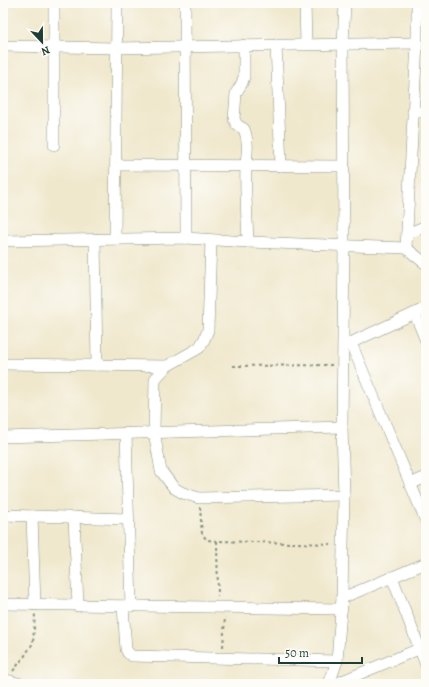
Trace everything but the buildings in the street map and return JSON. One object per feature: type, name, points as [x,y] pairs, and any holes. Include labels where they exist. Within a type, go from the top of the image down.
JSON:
[{"type":"street","points":[[54,3],[54,145]]},
{"type":"street","points":[[115,239],[117,3]]},
{"type":"street","points":[[185,3],[186,238]]},
{"type":"street","points":[[305,3],[306,44]]},
{"type":"street","points":[[329,684],[337,661],[342,609],[344,495],[342,427],[343,364],[347,345],[343,166],[343,44],[345,3]]},
{"type":"street","points":[[406,248],[414,112],[421,57],[417,42],[417,3]]},
{"type":"street","points":[[3,46],[117,48],[417,42]]},
{"type":"street","points":[[244,45],[244,77],[242,84],[236,93],[234,119],[236,125],[244,128],[246,131],[248,151],[246,166],[248,242]]},
{"type":"street","points":[[276,45],[281,166]]},
{"type":"street","points":[[414,112],[426,112]]},
{"type":"street","points":[[116,165],[343,166]]},
{"type":"street","points":[[407,234],[426,226]]},
{"type":"street","points":[[3,241],[186,238],[406,248],[426,264]]},
{"type":"street","points":[[95,239],[97,365]]},
{"type":"street","points":[[211,240],[208,330],[204,340],[199,348],[167,366],[155,379],[154,432],[160,471],[174,488],[199,498],[344,495]]},
{"type":"street","points":[[347,345],[426,308]]},
{"type":"street","points":[[415,314],[426,341]]},
{"type":"street","points":[[347,345],[426,521]]},
{"type":"street","points":[[3,364],[167,366]]},
{"type":"street","points":[[3,437],[342,427]]},
{"type":"street","points":[[126,433],[128,519],[126,649],[128,653],[132,656],[337,661]]},
{"type":"street","points":[[410,484],[426,477]]},
{"type":"street","points":[[3,515],[128,519]]},
{"type":"street","points":[[32,516],[35,605]]},
{"type":"street","points":[[74,517],[78,606]]},
{"type":"street","points":[[342,598],[426,563]]},
{"type":"street","points":[[392,577],[422,648],[426,665]]},
{"type":"street","points":[[3,604],[342,609]]},
{"type":"street","points":[[335,684],[422,648]]},
{"type":"street","points":[[4,679],[21,684]]},
{"type":"path","points":[[233,366],[343,364]]},
{"type":"path","points":[[199,498],[202,534],[208,540],[217,542],[343,544]]},
{"type":"path","points":[[217,542],[222,608],[223,658]]},
{"type":"path","points":[[4,679],[24,657],[33,643],[35,629],[35,605]]}]
